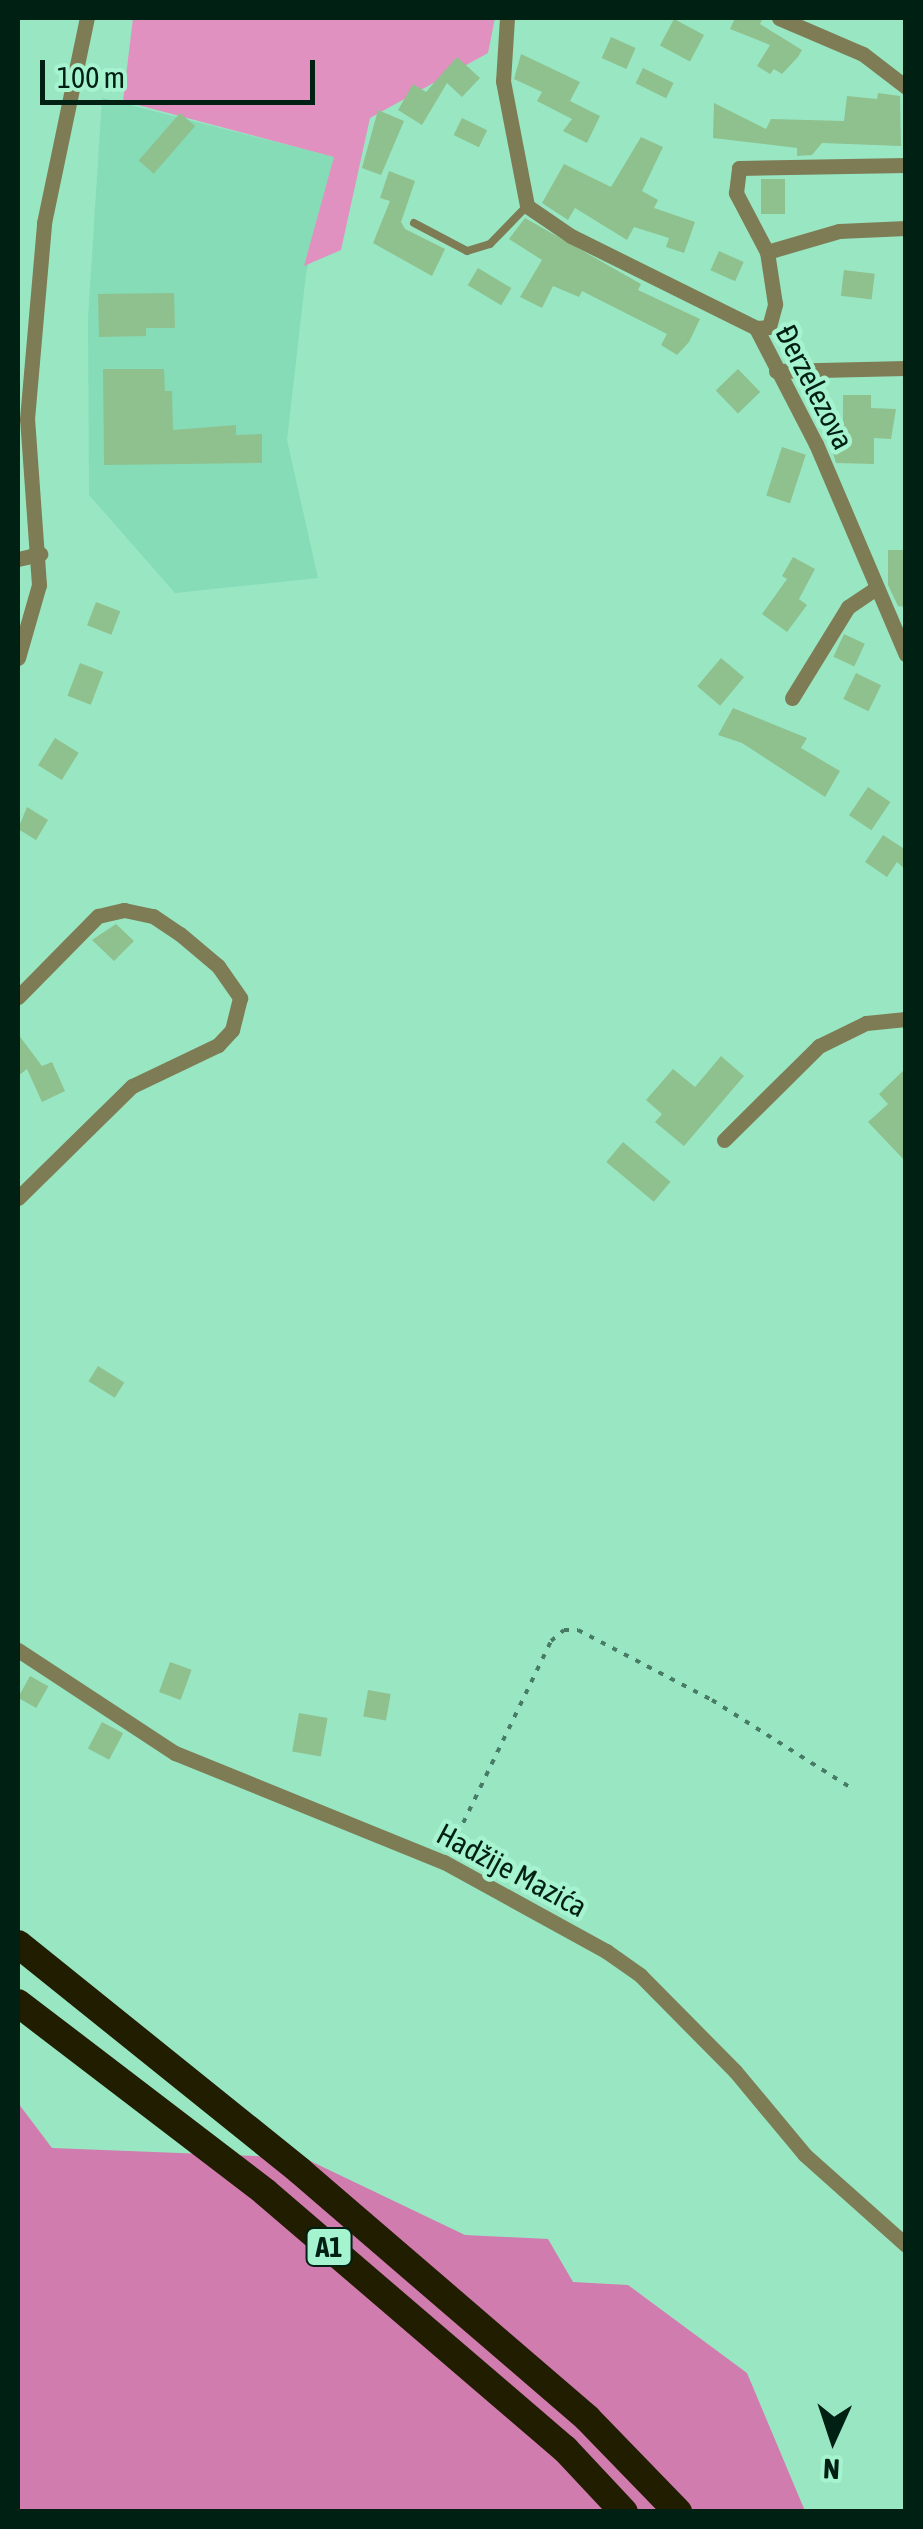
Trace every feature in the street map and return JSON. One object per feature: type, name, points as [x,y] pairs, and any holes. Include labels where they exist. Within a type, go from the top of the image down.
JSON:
[{"type":"highway","name":"A1","points":[[18,1944],[406,2262],[587,2418],[678,2512]]},
{"type":"highway","name":"A1","points":[[18,2003],[265,2192],[564,2449],[624,2512]]},
{"type":"street","points":[[18,658],[34,612],[40,554],[28,420],[40,264],[87,18]]},
{"type":"street","points":[[506,18],[503,80],[527,206]]},
{"type":"street","points":[[779,18],[863,54],[906,88]]},
{"type":"street","points":[[756,328],[768,327],[776,314],[767,252],[736,193],[745,164],[906,165]]},
{"type":"street","name":"Đerzelezova","points":[[527,206],[572,236],[756,328],[816,444],[906,655]]},
{"type":"street","points":[[767,252],[839,230],[906,228]]},
{"type":"street","points":[[776,371],[906,368]]},
{"type":"street","points":[[18,559],[40,554]]},
{"type":"street","points":[[792,698],[848,607],[875,589]]},
{"type":"street","points":[[18,997],[98,916],[124,910],[154,916],[180,934],[218,966],[240,998],[232,1030],[218,1045],[132,1086],[18,1198]]},
{"type":"street","points":[[724,1140],[819,1046],[866,1023],[906,1019]]},
{"type":"street","name":"Hadžije Mazića","points":[[18,1650],[175,1752],[444,1862],[640,1975],[735,2071],[805,2156],[906,2245]]},
{"type":"lane","points":[[414,223],[467,251],[490,244],[527,206]]},
{"type":"path","points":[[444,1862],[552,1642],[564,1630],[578,1630],[697,1692],[852,1788]]},
{"type":"shaded area","points":[[133,18],[495,18],[488,53],[370,118],[341,250],[304,266],[334,157],[123,101]]},
{"type":"shaded area","points":[[102,98],[335,157],[306,274],[287,440],[318,578],[175,593],[89,495],[88,318]]},
{"type":"shaded area","points":[[18,2103],[52,2148],[304,2158],[465,2235],[548,2239],[573,2282],[628,2285],[747,2373],[805,2511],[18,2511]]},
{"type":"building","points":[[735,18],[763,18],[760,24],[802,50],[782,74],[774,69],[770,74],[757,66],[770,45],[730,29]]},
{"type":"building","points":[[674,19],[704,35],[690,61],[660,45]]},
{"type":"building","points":[[611,37],[636,48],[626,69],[602,58]]},
{"type":"building","points":[[521,54],[580,82],[570,101],[600,116],[587,143],[563,131],[572,119],[537,101],[542,92],[514,79]]},
{"type":"building","points":[[457,57],[480,78],[462,97],[447,83],[422,125],[398,110],[413,84],[426,92]]},
{"type":"building","points":[[643,68],[674,83],[666,98],[636,83]]},
{"type":"building","points":[[878,93],[900,96],[901,146],[822,143],[812,155],[797,156],[797,148],[713,138],[714,103],[766,129],[771,119],[844,121],[847,96],[877,99]]},
{"type":"building","points":[[378,110],[404,121],[381,175],[362,168]]},
{"type":"building","points":[[180,113],[195,126],[154,174],[139,161]]},
{"type":"building","points":[[462,118],[487,130],[479,147],[454,135]]},
{"type":"building","points":[[641,137],[663,147],[642,191],[658,200],[654,208],[695,222],[684,253],[666,247],[669,238],[634,227],[627,240],[575,208],[568,220],[542,203],[564,164],[611,187]]},
{"type":"building","points":[[389,171],[415,181],[401,222],[405,229],[445,249],[432,276],[373,243],[390,201],[380,198]]},
{"type":"building","points":[[761,179],[785,179],[785,214],[761,214]]},
{"type":"building","points":[[525,218],[641,284],[638,290],[700,319],[689,342],[677,355],[661,345],[667,334],[582,291],[579,297],[553,286],[542,308],[520,297],[542,260],[509,239]]},
{"type":"building","points":[[719,251],[744,262],[735,281],[710,270]]},
{"type":"building","points":[[478,268],[511,288],[501,305],[468,285]]},
{"type":"building","points":[[844,270],[875,274],[872,300],[841,296]]},
{"type":"building","points":[[174,293],[175,328],[146,328],[146,336],[99,337],[98,294]]},
{"type":"building","points":[[103,369],[164,369],[165,391],[172,391],[173,430],[236,425],[236,435],[262,434],[262,463],[104,465]]},
{"type":"building","points":[[738,369],[760,392],[738,414],[716,391]]},
{"type":"building","points":[[843,395],[871,395],[871,408],[896,409],[891,439],[874,438],[874,464],[836,463],[827,433],[843,426]]},
{"type":"building","points":[[782,447],[806,455],[790,503],[766,496]]},
{"type":"building","points":[[888,550],[906,550],[906,607],[898,606],[888,585]]},
{"type":"building","points":[[793,557],[815,569],[799,599],[807,605],[787,632],[762,614],[787,579],[782,576]]},
{"type":"building","points":[[96,602],[120,611],[111,635],[87,625]]},
{"type":"building","points":[[844,634],[865,644],[854,666],[833,657]]},
{"type":"building","points":[[721,658],[744,677],[720,706],[697,686]]},
{"type":"building","points":[[80,663],[103,672],[91,705],[67,696]]},
{"type":"building","points":[[856,673],[881,685],[868,711],[843,699]]},
{"type":"building","points":[[733,708],[807,738],[801,748],[840,771],[825,797],[742,743],[718,735]]},
{"type":"building","points":[[55,738],[79,753],[62,780],[38,765]]},
{"type":"building","points":[[868,787],[890,802],[871,830],[849,815]]},
{"type":"building","points":[[27,807],[48,820],[36,840],[18,829]]},
{"type":"building","points":[[883,835],[906,850],[906,870],[897,862],[887,877],[865,862]]},
{"type":"building","points":[[116,924],[134,941],[114,961],[92,940]]},
{"type":"building","points":[[18,1034],[42,1066],[52,1062],[65,1091],[42,1102],[27,1069],[18,1076]]},
{"type":"building","points":[[721,1056],[744,1076],[684,1146],[655,1122],[662,1114],[646,1100],[673,1069],[695,1087]]},
{"type":"building","points":[[906,1068],[906,1162],[868,1122],[888,1104],[879,1094]]},
{"type":"building","points":[[623,1142],[670,1182],[654,1202],[606,1162]]},
{"type":"building","points":[[98,1366],[124,1382],[115,1398],[88,1381]]},
{"type":"building","points":[[170,1662],[192,1670],[181,1700],[159,1692]]},
{"type":"building","points":[[30,1676],[48,1686],[36,1708],[18,1698]]},
{"type":"building","points":[[368,1690],[391,1694],[386,1721],[363,1717]]},
{"type":"building","points":[[299,1713],[328,1718],[321,1756],[292,1751]]},
{"type":"building","points":[[102,1722],[123,1733],[109,1760],[88,1748]]}]
